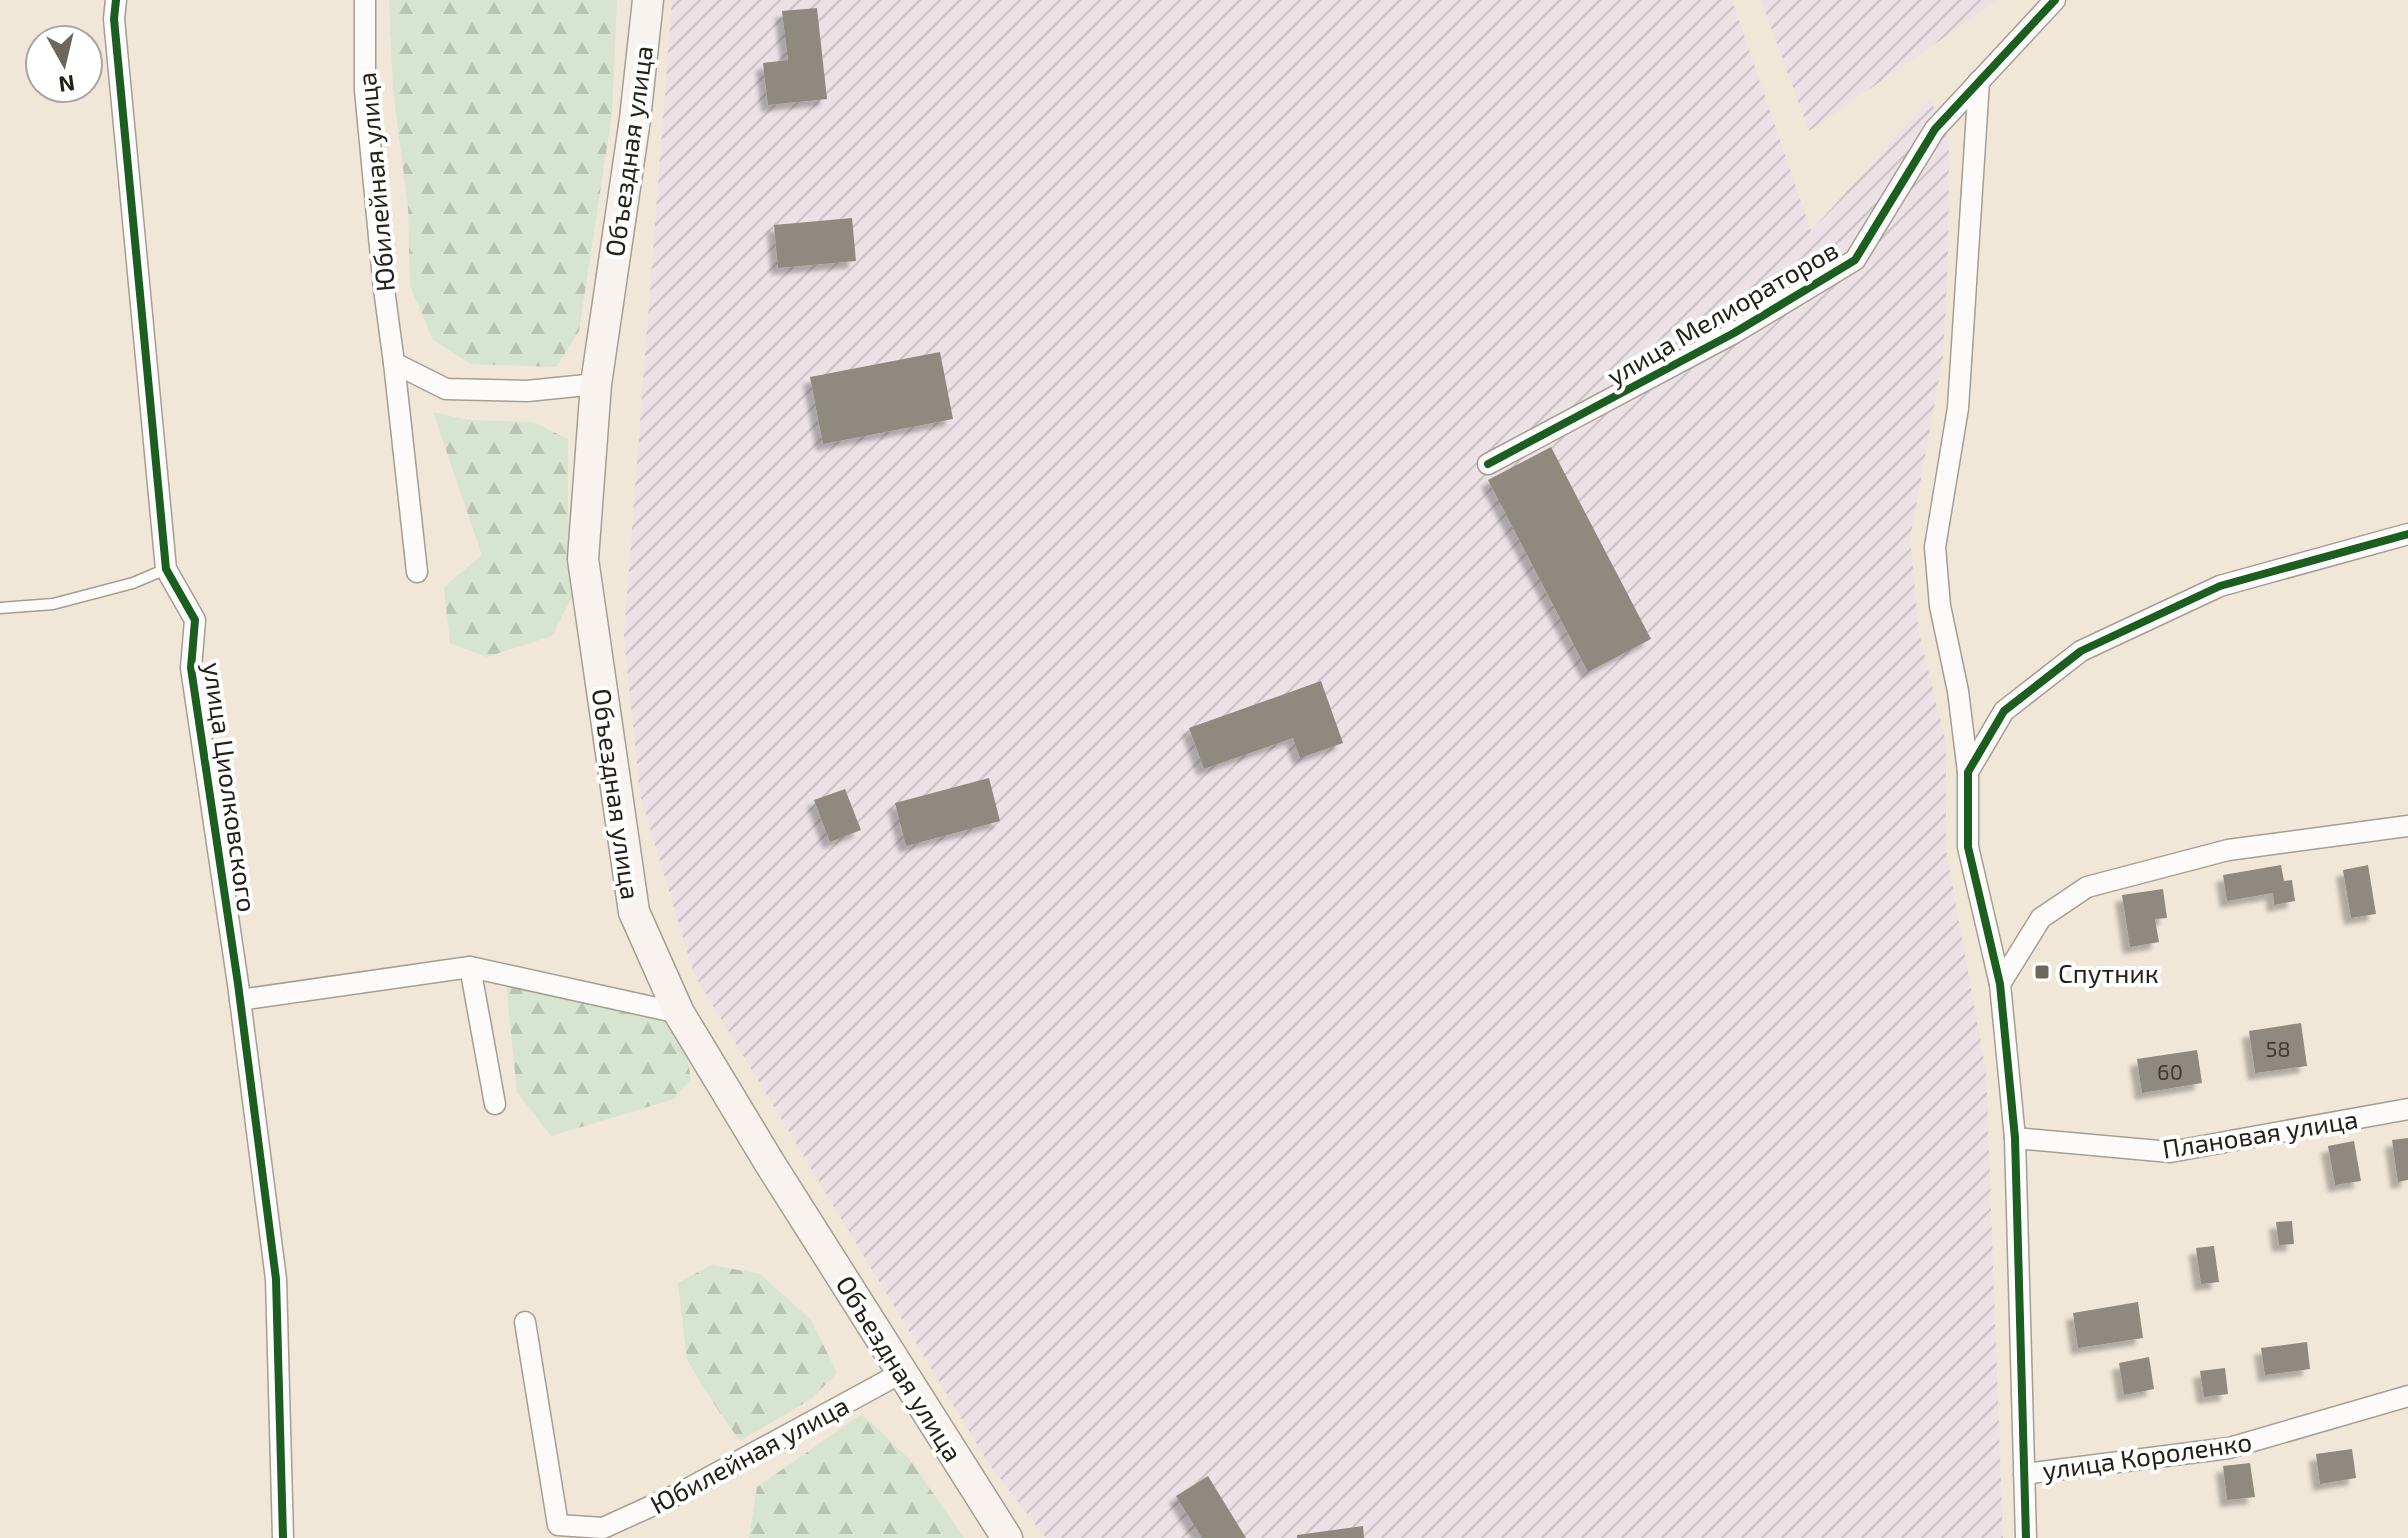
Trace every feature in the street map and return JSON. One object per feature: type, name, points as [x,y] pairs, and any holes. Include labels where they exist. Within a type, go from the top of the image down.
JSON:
[{"type":"main road","name":"Объездная улица","points":[[648,0],[635,119],[596,384],[583,559],[634,912],[679,1013],[769,1162],[1007,1538]]},
{"type":"street","name":"улица Циолковского","points":[[116,0],[115,35],[166,569],[195,620],[191,668],[240,1000],[276,1279],[283,1538]]},
{"type":"street","name":"Юбилейная улица","points":[[365,0],[365,90],[384,289],[417,572]]},
{"type":"street","name":"улица Мелиораторов","points":[[1488,464],[1734,333],[1855,260],[1935,129],[2055,0]]},
{"type":"street","points":[[1979,81],[1958,408],[1935,547],[1940,606],[1958,691],[1968,772],[1968,847],[2000,984],[2015,1138],[2026,1538]]},
{"type":"street","points":[[394,363],[446,389],[527,391],[596,384]]},
{"type":"street","points":[[1968,772],[2004,711],[2081,651],[2220,586],[2408,534]]},
{"type":"street","points":[[2000,984],[2041,918],[2087,887],[2228,850],[2408,826]]},
{"type":"street","points":[[470,967],[495,1104]]},
{"type":"street","points":[[240,1000],[470,967],[679,1013]]},
{"type":"street","name":"Плановая улица","points":[[2015,1138],[2170,1152],[2408,1109]]},
{"type":"street","name":"Юбилейная улица","points":[[525,1322],[558,1525],[603,1528],[680,1493],[903,1372]]},
{"type":"street","name":"улица Короленко","points":[[2024,1474],[2229,1448],[2408,1396]]},
{"type":"lane","points":[[0,608],[53,604],[133,583],[166,569]]},
{"type":"shaded area","points":[[672,0],[1732,0],[1811,231],[1930,99],[1949,139],[1948,261],[1943,357],[1910,539],[1919,633],[1946,743],[1946,850],[1986,1071],[2003,1538],[1046,1538],[989,1464],[694,974],[640,795],[624,635]]},
{"type":"shaded area","points":[[1761,0],[1998,0],[1809,131]]},
{"type":"green space","points":[[389,0],[617,0],[612,113],[579,331],[556,367],[471,364],[433,340],[410,286],[408,207],[393,90]]},
{"type":"green space","points":[[433,412],[469,420],[533,422],[568,439],[568,511],[575,591],[552,636],[487,657],[450,643],[444,587],[482,555]]},
{"type":"green space","points":[[574,978],[651,995],[684,1039],[691,1079],[674,1099],[551,1136],[517,1092],[506,984]]},
{"type":"green space","points":[[711,1265],[760,1274],[811,1320],[837,1373],[811,1399],[740,1441],[687,1360],[678,1283]]},
{"type":"green space","points":[[862,1414],[910,1460],[964,1538],[749,1538],[757,1487]]},
{"type":"building","points":[[817,8],[827,99],[768,105],[763,63],[788,60],[782,11]]},
{"type":"building","points":[[852,218],[856,261],[778,268],[774,225]]},
{"type":"building","points":[[940,352],[953,419],[823,444],[810,377]]},
{"type":"building","points":[[1551,447],[1651,639],[1588,672],[1488,480]]},
{"type":"building","points":[[1321,681],[1343,743],[1300,758],[1293,738],[1204,769],[1189,728]]},
{"type":"building","points":[[989,778],[1000,821],[906,846],[895,803]]},
{"type":"building","points":[[845,789],[861,830],[830,842],[814,800]]},
{"type":"building","points":[[2281,865],[2284,881],[2292,880],[2295,901],[2274,905],[2273,893],[2227,901],[2223,875]]},
{"type":"building","points":[[2368,865],[2376,914],[2351,918],[2343,870]]},
{"type":"building","points":[[2163,889],[2167,918],[2155,919],[2159,942],[2130,947],[2122,895]]},
{"type":"building","points":[[2301,1023],[2307,1066],[2255,1073],[2249,1031]]},
{"type":"building","points":[[2197,1050],[2202,1083],[2142,1093],[2137,1059]]},
{"type":"building","points":[[2408,1138],[2408,1180],[2398,1182],[2392,1140]]},
{"type":"building","points":[[2354,1141],[2361,1181],[2335,1185],[2328,1146]]},
{"type":"building","points":[[2292,1221],[2294,1244],[2279,1245],[2276,1222]]},
{"type":"building","points":[[2214,1246],[2219,1282],[2201,1284],[2196,1248]]},
{"type":"building","points":[[2138,1302],[2143,1338],[2078,1348],[2073,1313]]},
{"type":"building","points":[[2307,1342],[2310,1369],[2265,1375],[2261,1348]]},
{"type":"building","points":[[2149,1357],[2154,1389],[2124,1395],[2119,1363]]},
{"type":"building","points":[[2225,1368],[2228,1394],[2204,1397],[2200,1371]]},
{"type":"building","points":[[2352,1449],[2356,1478],[2320,1484],[2316,1454]]},
{"type":"building","points":[[2250,1463],[2255,1497],[2227,1500],[2223,1466]]},
{"type":"building","points":[[1208,1476],[1246,1538],[1202,1538],[1176,1496]]},
{"type":"building","points":[[1363,1526],[1364,1538],[1297,1538],[1297,1535]]},
{"type":"cycle path","points":[[116,0],[114,19],[166,569],[195,620],[191,668],[238,984],[276,1279],[283,1538]]},
{"type":"cycle path","points":[[1488,464],[1734,333],[1855,260],[1935,129],[2055,0]]},
{"type":"cycle path","points":[[2026,1538],[2015,1138],[2000,984],[1968,847],[1968,772],[2004,711],[2081,651],[2220,586],[2408,534]]},
{"type":"place","name":"Спутник","points":[[2042,972]]}]
